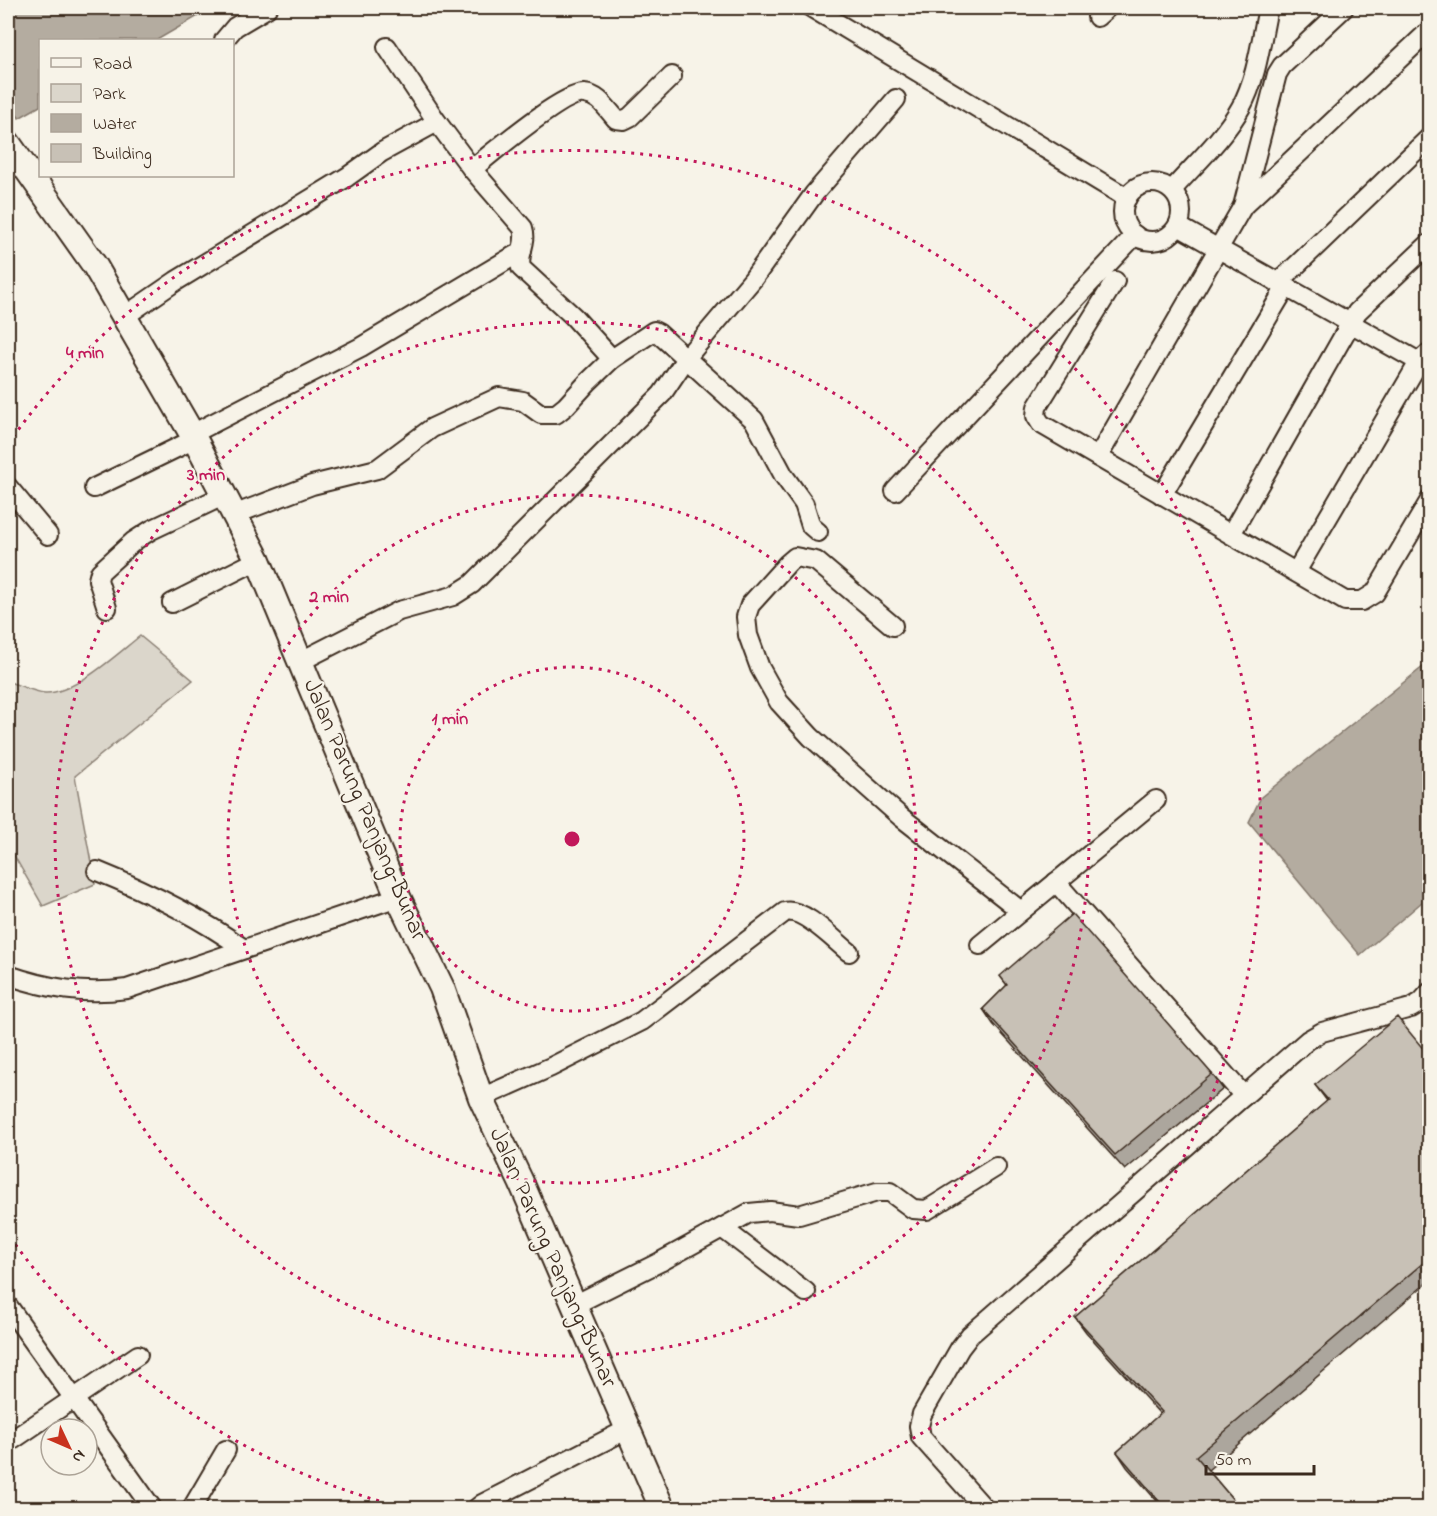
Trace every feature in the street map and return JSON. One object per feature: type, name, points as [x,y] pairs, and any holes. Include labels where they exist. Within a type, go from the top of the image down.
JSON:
[{"type":"main road","name":"Jalan Parung Panjang–Bunar","points":[[9,150],[34,168]]},
{"type":"main road","name":"Jalan Parung Panjang–Bunar","points":[[40,177],[125,316],[194,437],[258,560],[398,897],[442,988],[482,1098],[521,1182],[662,1509]]},
{"type":"street","points":[[225,39],[235,27],[267,8]]},
{"type":"street","points":[[812,8],[1127,198]]},
{"type":"street","points":[[1172,190],[1226,129],[1242,106],[1252,76],[1268,8]]},
{"type":"street","points":[[1098,457],[1243,206],[1277,74],[1282,66],[1344,8]]},
{"type":"street","points":[[1243,206],[1430,30]]},
{"type":"street","points":[[387,47],[437,122],[472,169],[523,228],[526,238],[519,260],[521,268],[573,316],[612,360]]},
{"type":"street","points":[[472,169],[552,107],[573,95],[582,93],[596,97],[616,119],[624,120],[630,117],[672,76]]},
{"type":"street","points":[[301,660],[399,611],[453,596],[472,584],[662,394],[687,357],[753,279],[814,194],[896,99]]},
{"type":"street","points":[[125,316],[176,281],[347,177],[382,152],[437,122]]},
{"type":"street","points":[[1162,495],[1282,285],[1430,137]]},
{"type":"street","points":[[1143,184],[1163,184],[1178,198],[1181,207],[1178,226],[1172,234],[1163,239],[1143,240],[1128,227],[1124,218],[1127,198],[1143,184]]},
{"type":"street","points":[[1178,226],[1351,324],[1426,361],[1296,572]]},
{"type":"street","points":[[895,491],[1135,235]]},
{"type":"street","points":[[1231,534],[1357,312],[1430,243]]},
{"type":"street","points":[[94,488],[362,347],[522,251]]},
{"type":"street","points":[[1115,280],[1036,407],[1036,416],[1041,424],[1345,601],[1362,601],[1374,593],[1430,500]]},
{"type":"street","points":[[107,608],[98,580],[100,572],[134,541],[151,530],[230,505],[377,469],[432,428],[498,397],[523,401],[541,414],[556,414],[612,360],[654,331],[687,357],[754,420],[784,476],[804,504],[811,526],[818,532]]},
{"type":"street","points":[[8,487],[48,535]]},
{"type":"street","points":[[893,626],[816,561],[795,557],[750,605],[746,617],[748,635],[760,668],[779,702],[811,737],[901,818],[1021,911]]},
{"type":"street","points":[[172,603],[258,560]]},
{"type":"street","points":[[980,945],[1156,800]]},
{"type":"street","points":[[97,871],[146,891],[208,924],[244,949]]},
{"type":"street","points":[[1056,882],[1244,1096]]},
{"type":"street","points":[[8,975],[40,986],[75,990],[127,989],[398,897]]},
{"type":"street","points":[[482,1098],[551,1067],[642,1021],[785,912],[793,910],[803,915],[849,952]]},
{"type":"street","points":[[984,1509],[921,1437],[919,1426],[922,1414],[970,1335],[1308,1040],[1322,1032],[1411,1008],[1421,1002],[1430,992]]},
{"type":"street","points":[[574,1305],[660,1262],[749,1213],[770,1211],[799,1215],[877,1192],[890,1192],[913,1209],[927,1210],[996,1167]]},
{"type":"street","points":[[722,1228],[806,1292]]},
{"type":"street","points":[[8,1306],[152,1509]]},
{"type":"street","points":[[8,1443],[138,1355]]},
{"type":"street","points":[[477,1509],[482,1504],[626,1430]]},
{"type":"street","points":[[192,1509],[226,1450]]},
{"type":"green space","points":[[140,636],[193,680],[75,776],[95,884],[43,906],[8,845],[8,678],[9,682],[36,691],[57,692],[95,672]]},
{"type":"water","points":[[8,8],[212,8],[159,39],[39,39],[39,107],[19,118],[8,100]]},
{"type":"water","points":[[1429,662],[1429,896],[1360,955],[1249,822],[1261,797]]},
{"type":"building","points":[[1072,914],[1212,1074],[1115,1155],[983,1009],[1007,985],[1000,976]]},
{"type":"building","points":[[1397,1017],[1430,1057],[1430,1257],[1196,1456],[1241,1509],[1166,1509],[1117,1452],[1162,1412],[1075,1317],[1328,1100],[1315,1085]]}]
